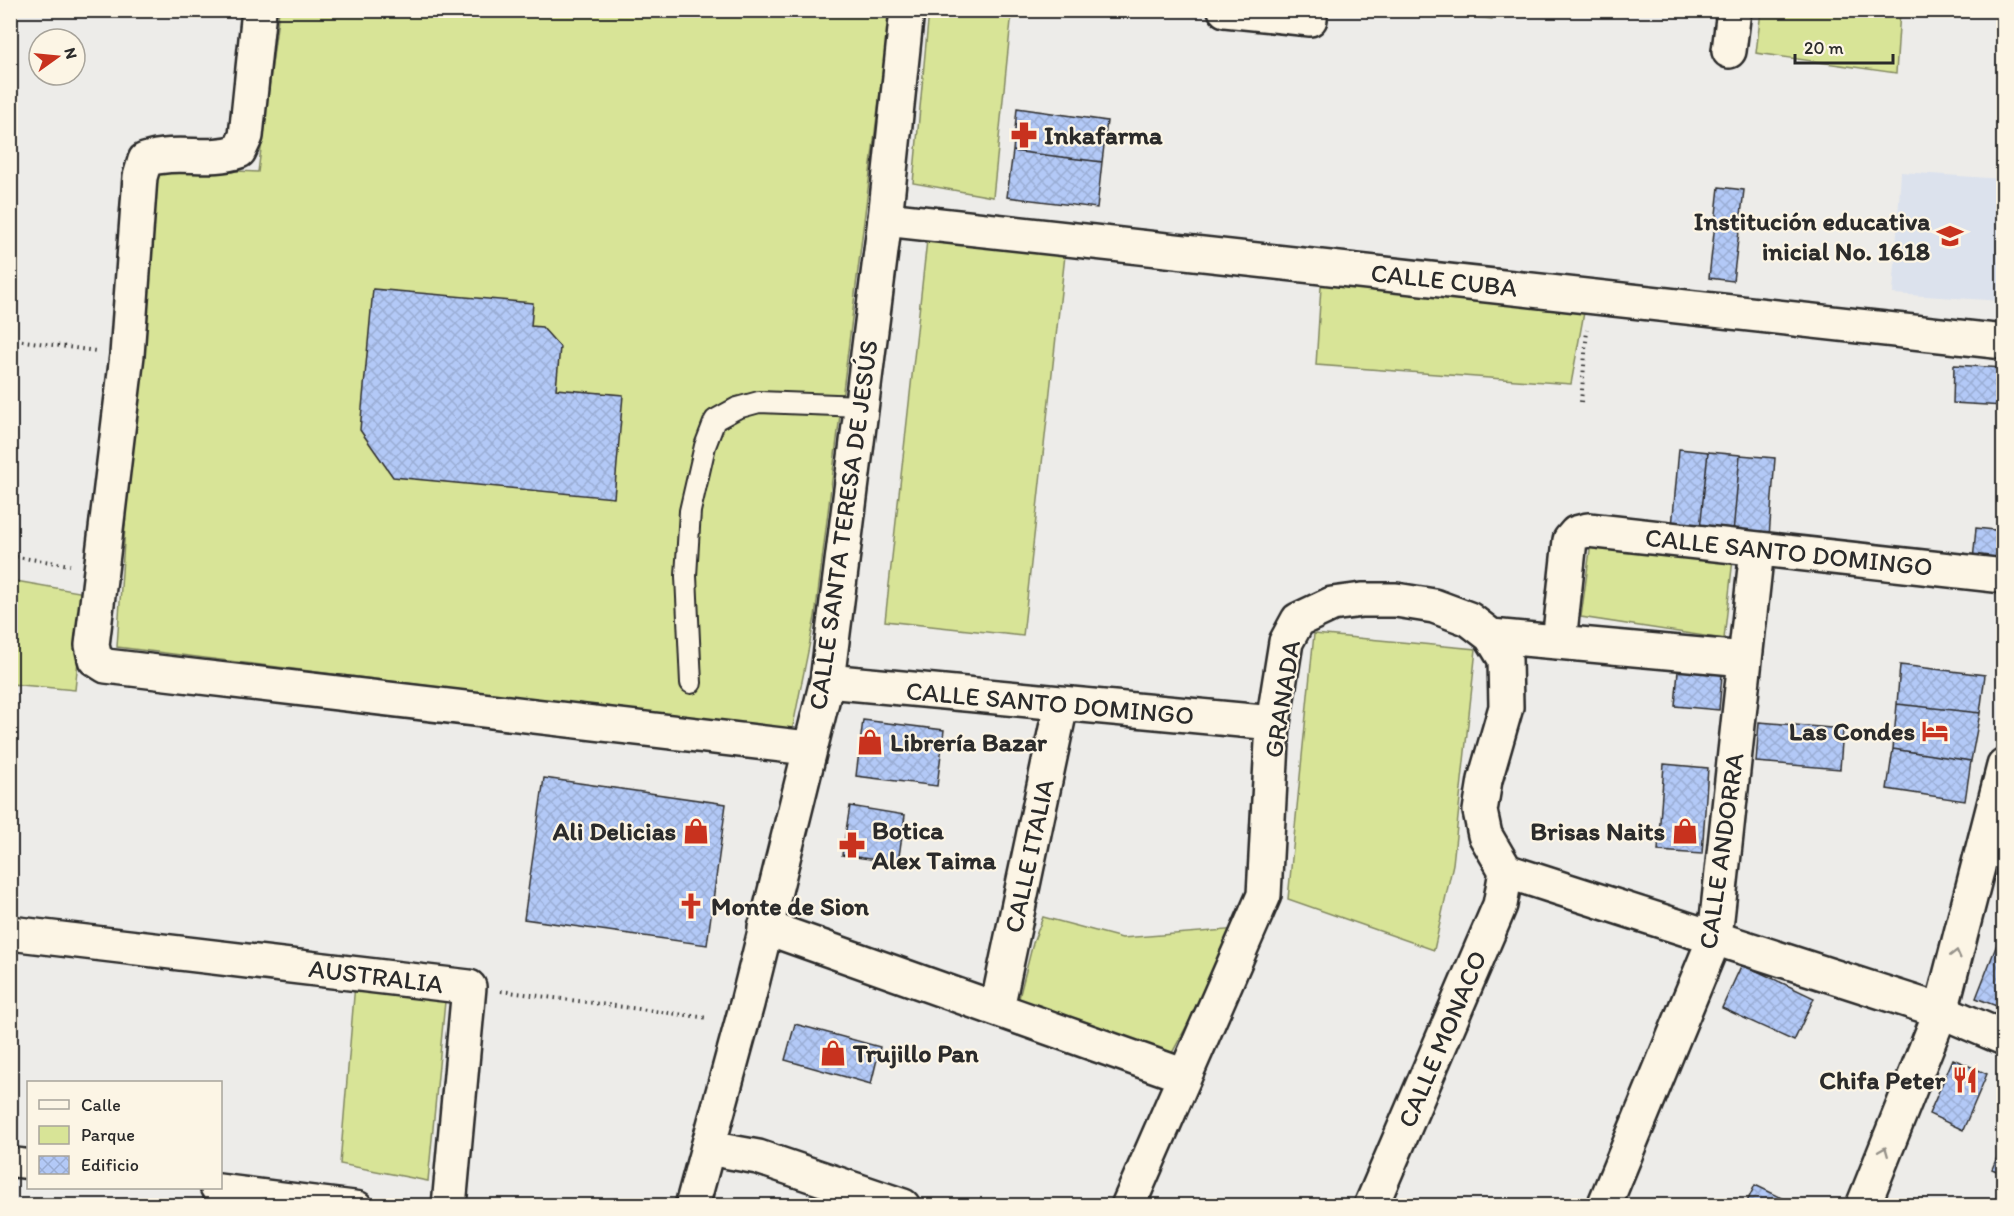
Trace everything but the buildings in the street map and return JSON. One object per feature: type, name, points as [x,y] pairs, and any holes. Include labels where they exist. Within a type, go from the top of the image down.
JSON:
[{"type":"street","points":[[259,10],[246,136],[239,151],[225,156],[165,153],[146,160],[140,177],[127,355],[92,645],[94,659],[106,666],[808,748]]},
{"type":"street","name":"CALLE SANTA TERESA DE JESÚS","points":[[692,1206],[742,1023],[808,748],[827,681],[885,219],[907,10]]},
{"type":"street","points":[[1225,10],[1310,19]]},
{"type":"street","points":[[1729,51],[1734,10]]},
{"type":"street","name":"CALLE CUBA","points":[[885,219],[2004,342]]},
{"type":"street","name":"CALLE SANTO DOMINGO","points":[[1559,642],[1570,540],[1576,532],[1588,530],[2004,576]]},
{"type":"street","name":"CALLE ANDORRA","points":[[1604,1206],[1715,936],[1757,549]]},
{"type":"street","name":"GRANADA","points":[[1128,1206],[1264,895],[1272,723],[1286,642],[1298,620],[1332,604],[1362,600],[1396,600],[1434,606],[1469,619],[1491,636],[1505,659],[1506,707],[1485,780],[1480,811],[1485,835],[1506,871]]},
{"type":"street","points":[[1491,636],[1745,659]]},
{"type":"street","name":"CALLE SANTO DOMINGO","points":[[827,681],[1061,705],[1272,723]]},
{"type":"street","name":"CALLE ITALIA","points":[[997,1008],[1061,705]]},
{"type":"street","points":[[1863,1206],[1941,1011],[2002,779]]},
{"type":"street","points":[[1506,871],[1715,936],[1941,1011],[2004,1038]]},
{"type":"street","name":"CALLE MONACO","points":[[1371,1206],[1500,905],[1506,871]]},
{"type":"street","points":[[765,927],[1185,1076]]},
{"type":"street","name":"AUSTRALIA","points":[[10,933],[469,987]]},
{"type":"street","points":[[449,1206],[469,987]]},
{"type":"street","points":[[708,1148],[758,1157],[903,1206]]},
{"type":"street","points":[[10,1162],[27,1164]]},
{"type":"street","points":[[222,1189],[358,1206]]},
{"type":"lane","points":[[691,683],[686,576],[690,512],[705,446],[715,420],[737,408],[759,402],[861,406]]},
{"type":"path","points":[[1581,402],[1590,296]]},
{"type":"path","points":[[10,339],[127,355]]},
{"type":"path","points":[[10,556],[101,569]]},
{"type":"path","name":"AUSTRALIA","points":[[469,987],[742,1023]]},
{"type":"shaded area","name":"Institución educativa inicial No. 1618","points":[[1901,172],[2003,179],[2003,301],[1893,294]]},
{"type":"green space","points":[[1494,10],[1492,19],[1421,11]]},
{"type":"green space","points":[[279,11],[890,11],[815,617],[792,731],[117,647],[149,167],[258,172]]},
{"type":"green space","points":[[929,11],[1012,11],[993,197],[913,183]]},
{"type":"green space","points":[[1761,11],[1900,11],[1896,73],[1756,53]]},
{"type":"green space","points":[[928,231],[1066,246],[1023,636],[885,621]]},
{"type":"green space","points":[[1322,271],[1587,296],[1571,384],[1316,365]]},
{"type":"green space","points":[[1591,543],[1733,559],[1724,639],[1581,617]]},
{"type":"green space","points":[[10,580],[85,593],[75,690],[11,684]]},
{"type":"green space","points":[[1314,634],[1476,649],[1453,864],[1434,950],[1288,899]]},
{"type":"green space","points":[[1043,917],[1122,938],[1239,929],[1172,1053],[1018,1002],[1033,943]]},
{"type":"green space","points":[[355,984],[446,991],[428,1181],[340,1164]]},
{"type":"place","name":"Inkafarma","points":[[1024,135]]},
{"type":"place","name":"Institución educativa inicial No. 1618","points":[[1950,236]]},
{"type":"place","name":"Las Condes","points":[[1935,731]]},
{"type":"place","name":"Librería Bazar","points":[[870,742]]},
{"type":"place","name":"Ali Delicias","points":[[696,831]]},
{"type":"place","name":"Brisas Naits","points":[[1685,831]]},
{"type":"place","name":"Botica Alex Taima","points":[[852,845]]},
{"type":"place","name":"Monte de Sion","points":[[691,906]]},
{"type":"place","name":"Trujillo Pan","points":[[833,1053]]},
{"type":"place","name":"Chifa Peter","points":[[1965,1080]]}]
